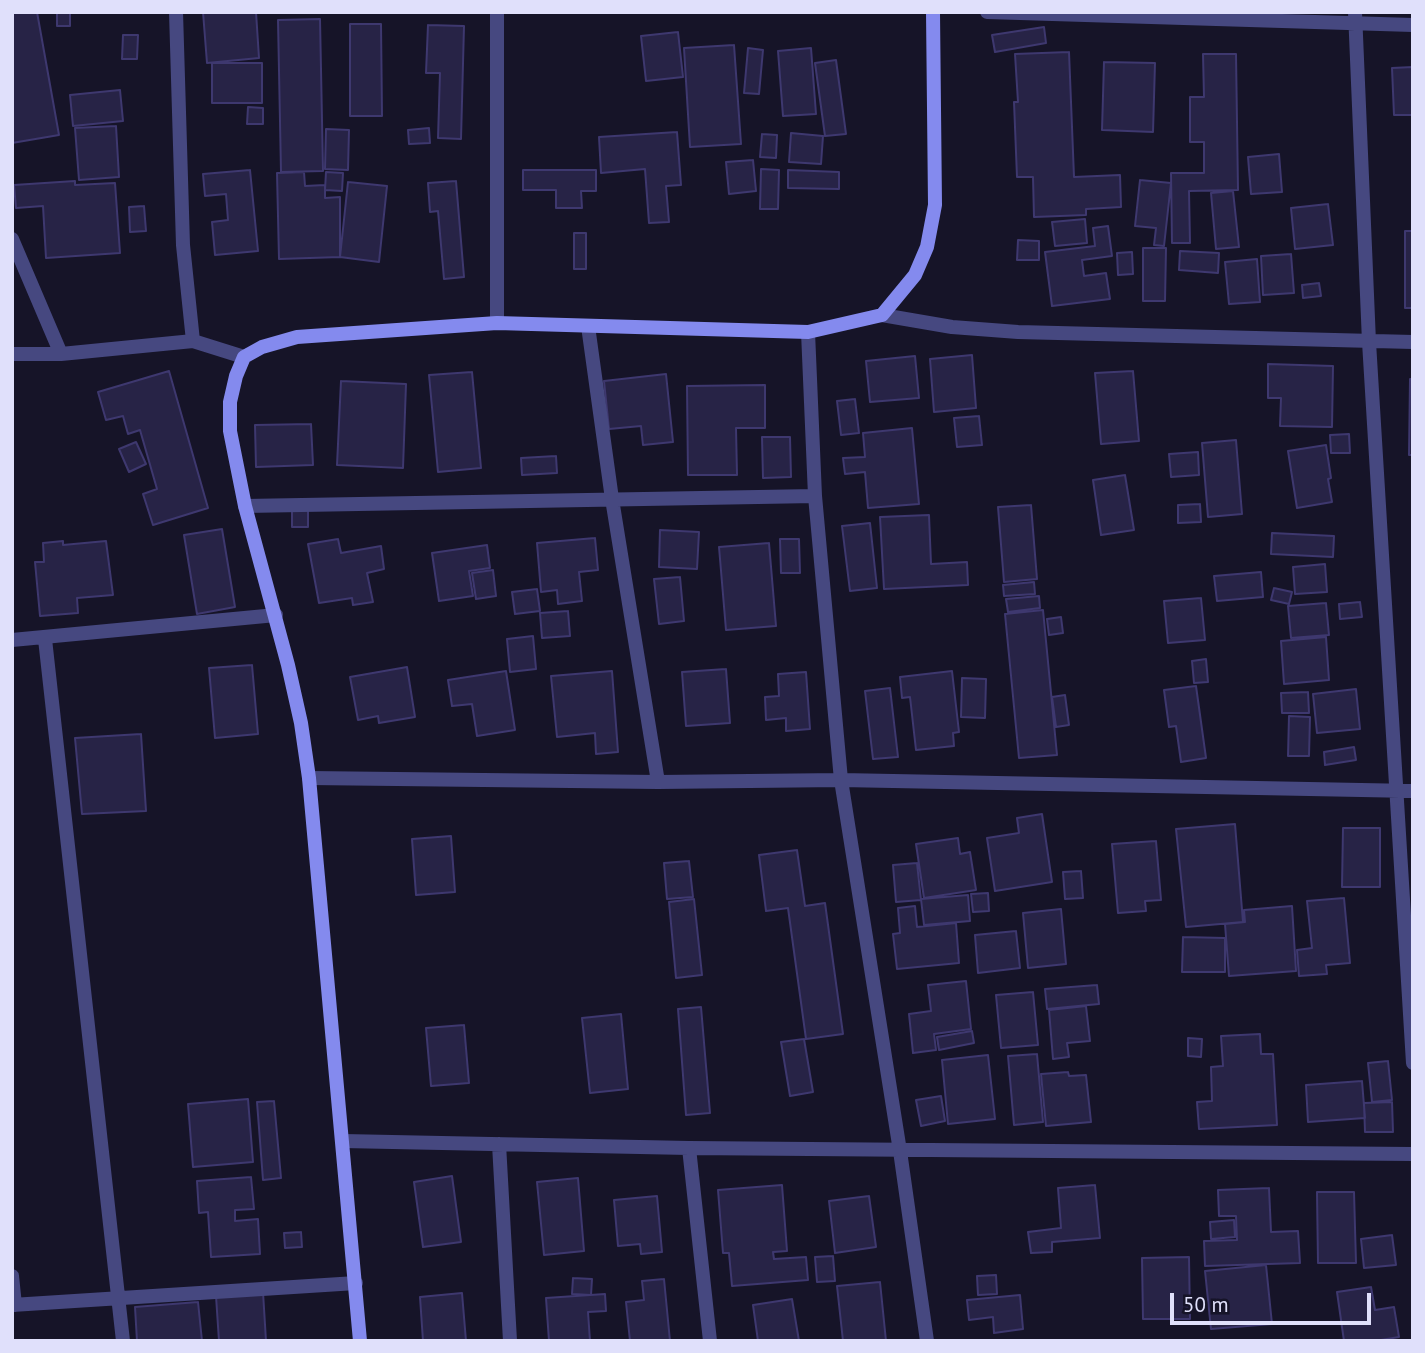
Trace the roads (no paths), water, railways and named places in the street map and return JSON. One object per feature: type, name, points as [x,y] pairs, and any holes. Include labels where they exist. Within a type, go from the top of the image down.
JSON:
[{"type":"main road","points":[[360,1341],[309,778],[301,723],[276,615],[245,506],[230,431],[230,402],[244,357],[262,347],[297,337],[497,323],[808,332],[882,315],[915,275],[927,247],[935,205],[933,12]]},
{"type":"street","points":[[176,12],[183,245],[193,341]]},
{"type":"street","points":[[497,12],[497,323]]},
{"type":"street","points":[[987,12],[1355,18],[1413,25]]},
{"type":"street","points":[[1355,18],[1368,342],[1413,1063]]},
{"type":"street","points":[[12,239],[61,354]]},
{"type":"street","points":[[882,315],[952,327],[1018,332],[1413,342]]},
{"type":"street","points":[[588,326],[612,499],[658,782]]},
{"type":"street","points":[[808,332],[815,496],[841,780],[900,1151],[927,1341]]},
{"type":"street","points":[[12,354],[61,354],[193,341],[244,357]]},
{"type":"street","points":[[245,506],[815,496]]},
{"type":"street","points":[[12,640],[46,639],[276,615]]},
{"type":"street","points":[[46,639],[123,1341]]},
{"type":"street","points":[[309,778],[658,782],[841,780],[1413,791]]},
{"type":"street","points":[[343,1141],[900,1151],[1413,1154]]},
{"type":"street","points":[[499,1144],[510,1341]]},
{"type":"street","points":[[689,1148],[710,1341]]},
{"type":"street","points":[[12,1276],[14,1305],[356,1283]]}]
